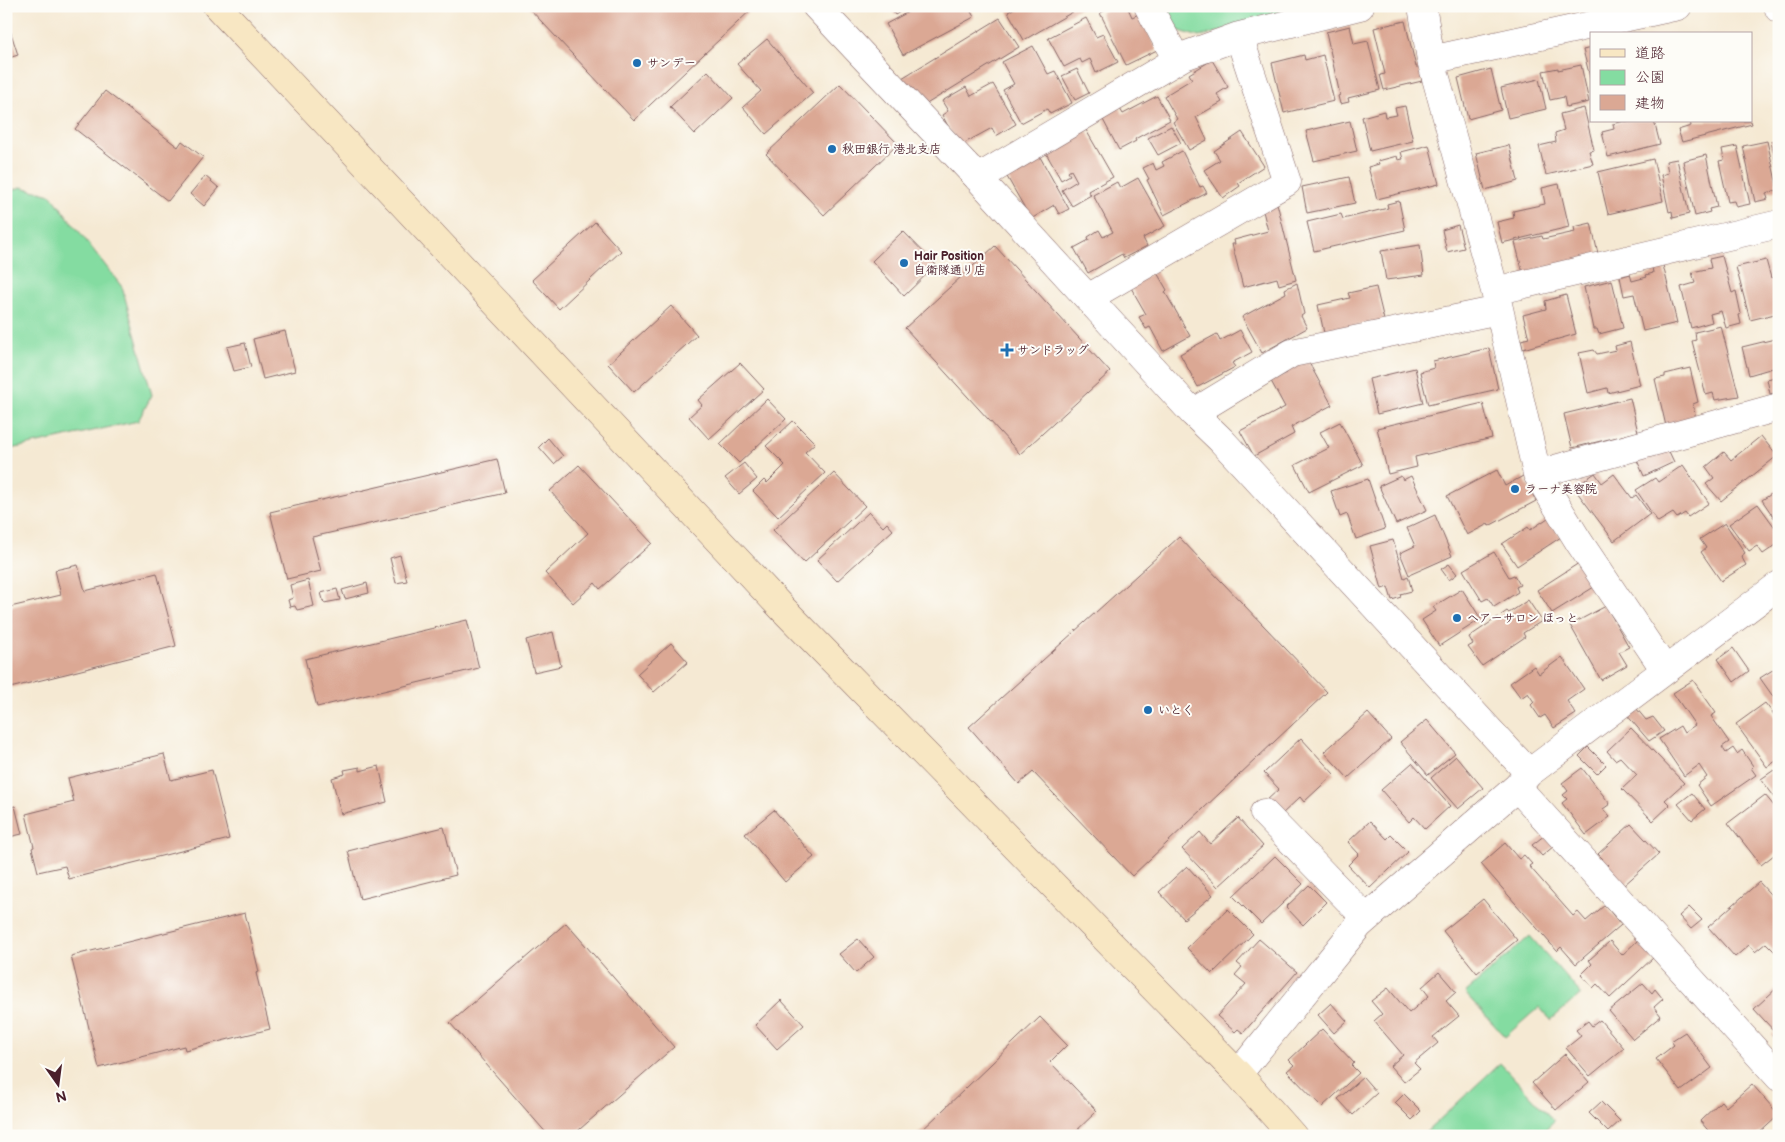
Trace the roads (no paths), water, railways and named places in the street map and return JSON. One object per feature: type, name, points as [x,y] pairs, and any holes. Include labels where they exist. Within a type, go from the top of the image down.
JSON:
[{"type":"street","points":[[217,6],[782,608],[1238,1074],[1293,1136]]},
{"type":"street","points":[[816,6],[1221,440],[1523,780],[1779,1077]]},
{"type":"street","points":[[1148,6],[1177,60]]},
{"type":"street","points":[[978,178],[1184,56],[1239,36],[1360,6]]},
{"type":"street","points":[[1422,6],[1431,60],[1497,301],[1537,474],[1579,542],[1665,670]]},
{"type":"street","points":[[1431,60],[1678,6]]},
{"type":"street","points":[[1088,298],[1287,182],[1239,36]]},
{"type":"street","points":[[1193,412],[1292,353],[1497,301],[1779,224]]},
{"type":"street","points":[[1537,474],[1779,407]]},
{"type":"street","points":[[1238,1074],[1366,918],[1523,780],[1779,585]]},
{"type":"street","points":[[1264,813],[1366,918]]},
{"type":"place","name":"サンデー","points":[[637,63]]},
{"type":"place","name":"秋田銀行 港北支店","points":[[832,149]]},
{"type":"place","name":"Hair Position 自衛隊通り店","points":[[904,263]]},
{"type":"place","name":"サンドラッグ","points":[[1007,350]]},
{"type":"place","name":"ラーナ美容院","points":[[1515,489]]},
{"type":"place","name":"ヘアーサロン ほっと","points":[[1457,618]]},
{"type":"place","name":"いとく","points":[[1148,710]]}]
